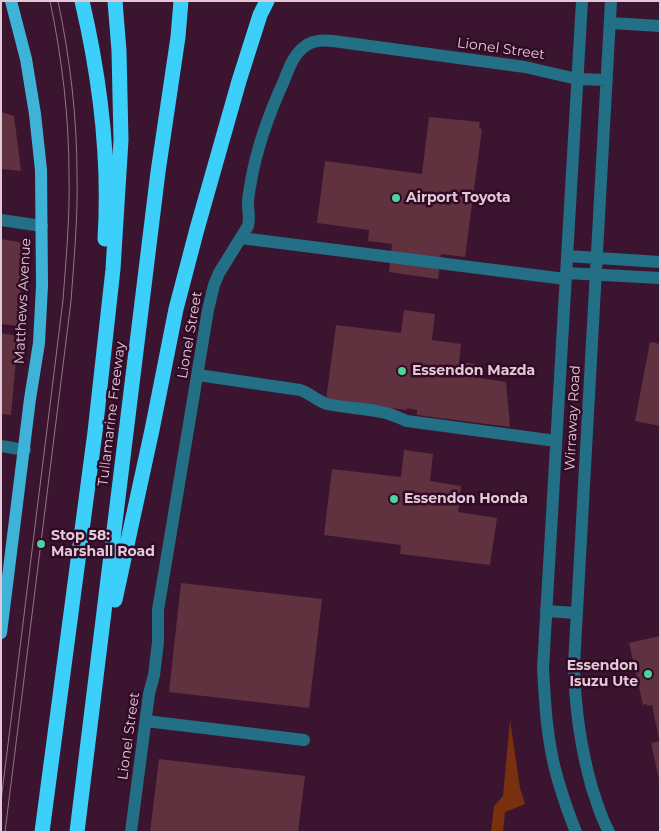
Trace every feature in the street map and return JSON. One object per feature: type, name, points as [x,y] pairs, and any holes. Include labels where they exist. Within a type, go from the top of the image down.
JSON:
[{"type":"highway","points":[[82,1],[98,86],[106,180],[106,226],[95,432]]},
{"type":"highway","name":"Tullamarine Freeway","points":[[42,832],[95,432],[113,269],[121,140],[119,51],[115,1]]},
{"type":"highway","name":"Tullamarine Freeway","points":[[77,832],[158,172],[178,37],[181,1]]},
{"type":"highway","points":[[82,796],[110,623],[176,309],[239,80],[260,15],[267,1]]},
{"type":"main road","name":"Matthews Avenue","points":[[1,634],[30,398],[39,343],[42,286],[41,170],[35,114],[26,59],[11,1]]},
{"type":"street","name":"Wirraway Road","points":[[576,832],[557,778],[547,723],[543,668],[582,1]]},
{"type":"street","name":"Wirraway Road","points":[[609,832],[601,816],[582,751],[574,692],[574,665],[611,1]]},
{"type":"street","points":[[610,23],[660,26]]},
{"type":"street","name":"Lionel Street","points":[[131,832],[158,642],[158,610],[208,310],[214,285],[249,222],[248,202],[259,146],[286,75],[296,56],[308,44],[333,41],[533,68],[577,79],[607,80]]},
{"type":"street","points":[[1,220],[42,226]]},
{"type":"street","points":[[241,238],[566,276],[596,275],[660,278]]},
{"type":"street","points":[[567,256],[660,262]]},
{"type":"street","points":[[198,375],[300,390],[321,402],[391,414],[406,421],[556,441]]},
{"type":"street","points":[[1,446],[25,450]]},
{"type":"street","points":[[546,611],[576,613]]},
{"type":"street","points":[[146,721],[304,740]]},
{"type":"shaded area","points":[[510,720],[520,788],[525,804],[505,812],[503,832],[491,832],[494,806],[503,796]]},
{"type":"building","points":[[1,112],[14,116],[21,171],[1,169]]},
{"type":"building","name":"Airport Toyota","points":[[429,117],[480,122],[479,128],[482,129],[465,257],[441,254],[438,279],[389,272],[392,244],[368,241],[369,230],[317,223],[325,161],[422,174]]},
{"type":"building","points":[[1,239],[24,243],[18,326],[1,324]]},
{"type":"building","name":"Essendon Mazda","points":[[404,310],[435,314],[432,340],[461,344],[459,362],[475,364],[474,377],[506,382],[510,427],[417,415],[417,410],[407,408],[407,410],[326,400],[336,325],[401,333]]},
{"type":"building","points":[[1,333],[18,336],[11,415],[1,414]]},
{"type":"building","points":[[650,342],[660,344],[660,426],[635,421]]},
{"type":"building","name":"Essendon Honda","points":[[404,450],[433,454],[430,481],[461,486],[458,512],[497,518],[490,565],[400,554],[401,545],[324,535],[332,469],[401,477]]},
{"type":"building","points":[[181,583],[322,599],[309,708],[169,692]]},
{"type":"building","name":"Essendon Isuzu Ute","points":[[660,636],[659,739],[652,705],[643,705],[629,643]]},
{"type":"building","points":[[660,741],[660,779],[659,779],[651,743]]},
{"type":"building","points":[[159,759],[305,776],[298,832],[150,832]]},
{"type":"tram line","points":[[1,801],[63,300],[69,206],[69,153],[66,109],[58,44],[50,1]]},
{"type":"tram line","points":[[5,832],[71,301],[76,238],[77,153],[74,109],[66,44],[58,1]]},
{"type":"place","name":"Airport Toyota","points":[[396,198]]},
{"type":"place","name":"Essendon Mazda","points":[[402,371]]},
{"type":"place","name":"Essendon Honda","points":[[394,499]]},
{"type":"place","name":"Stop 58: Marshall Road","points":[[41,544]]},
{"type":"place","name":"Essendon Isuzu Ute","points":[[648,674]]}]
